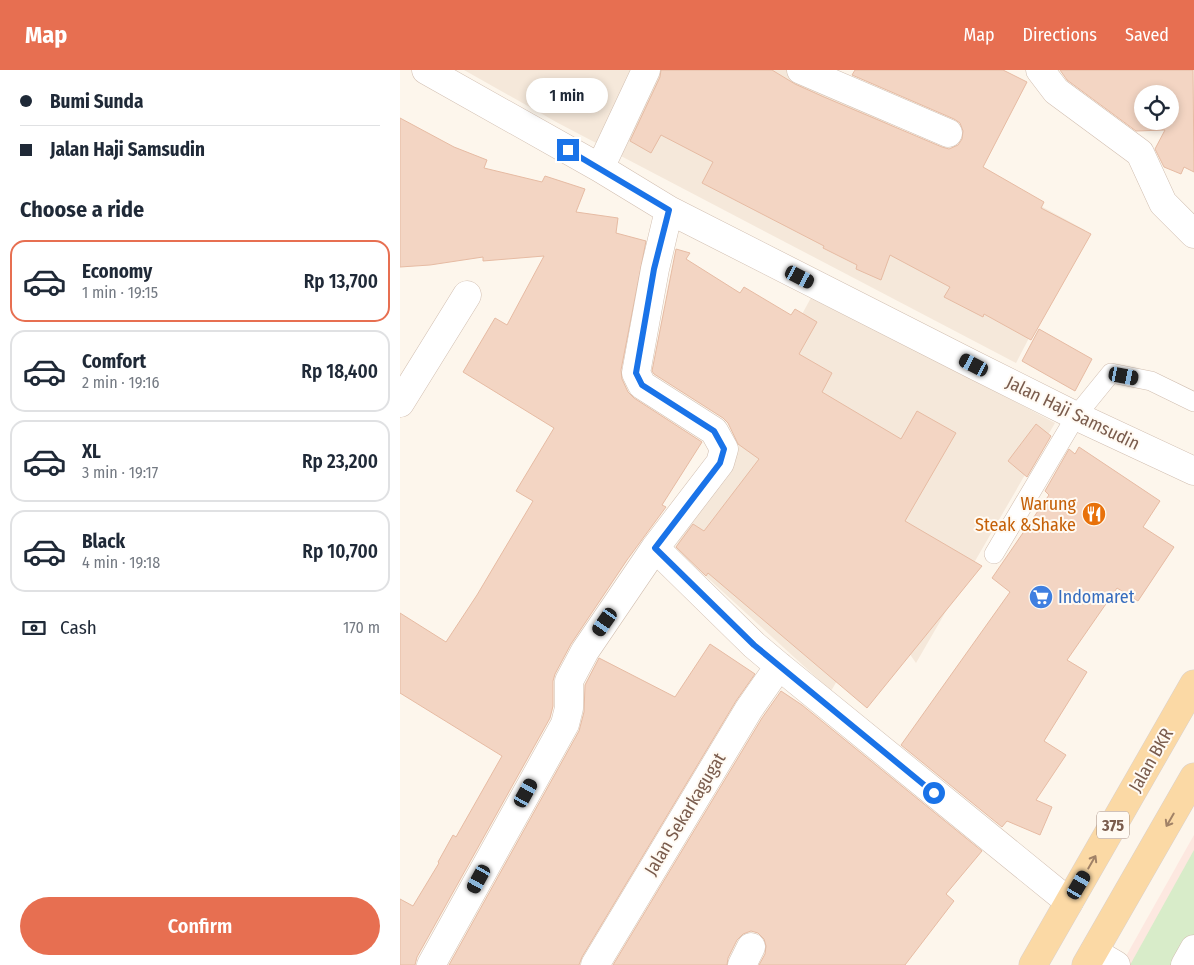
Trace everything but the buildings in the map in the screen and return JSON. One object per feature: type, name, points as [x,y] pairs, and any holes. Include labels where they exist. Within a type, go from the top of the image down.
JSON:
[{"type":"main road","name":"Jalan BKR","points":[[1033,965],[1194,684]]},
{"type":"main road","name":"375","points":[[1099,961],[1194,777]]},
{"type":"street","name":"Jalan Haji Samsudin","points":[[426,70],[600,168],[669,210],[1076,416],[1194,471]]},
{"type":"street","points":[[600,168],[646,70]]},
{"type":"street","points":[[801,70],[948,133]]},
{"type":"street","points":[[1040,70],[1056,91],[1140,153],[1162,203],[1194,234]]},
{"type":"street","points":[[431,965],[565,724],[569,708],[569,681],[585,651],[655,548],[720,463],[724,449],[714,431],[642,385],[636,373],[654,269],[669,210]]},
{"type":"street","points":[[400,403],[467,296]]},
{"type":"street","points":[[655,548],[754,645],[1069,902]]},
{"type":"street","name":"Jalan Sekarkagugat","points":[[595,965],[749,709],[779,666]]},
{"type":"street","points":[[1184,965],[1194,949]]},
{"type":"lane","points":[[994,554],[1076,416],[1111,373],[1151,381],[1194,402]]},
{"type":"shaded area","points":[[464,70],[790,70],[1085,230],[1016,363],[558,123]]},
{"type":"shaded area","points":[[813,294],[1055,423],[916,663],[879,610],[831,691],[675,548]]},
{"type":"shaded area","points":[[1194,835],[1194,965],[1121,965]]},
{"type":"green space","points":[[1194,850],[1194,935],[1177,965],[1130,965]]},
{"type":"place","name":"Warung Steak &Shake","points":[[1094,514]]},
{"type":"place","name":"Indomaret","points":[[1041,597]]},
{"type":"route","points":[[568,150],[669,210],[654,269],[636,373],[642,385],[714,431],[724,449],[720,463],[655,548],[754,645],[934,793]]}]
